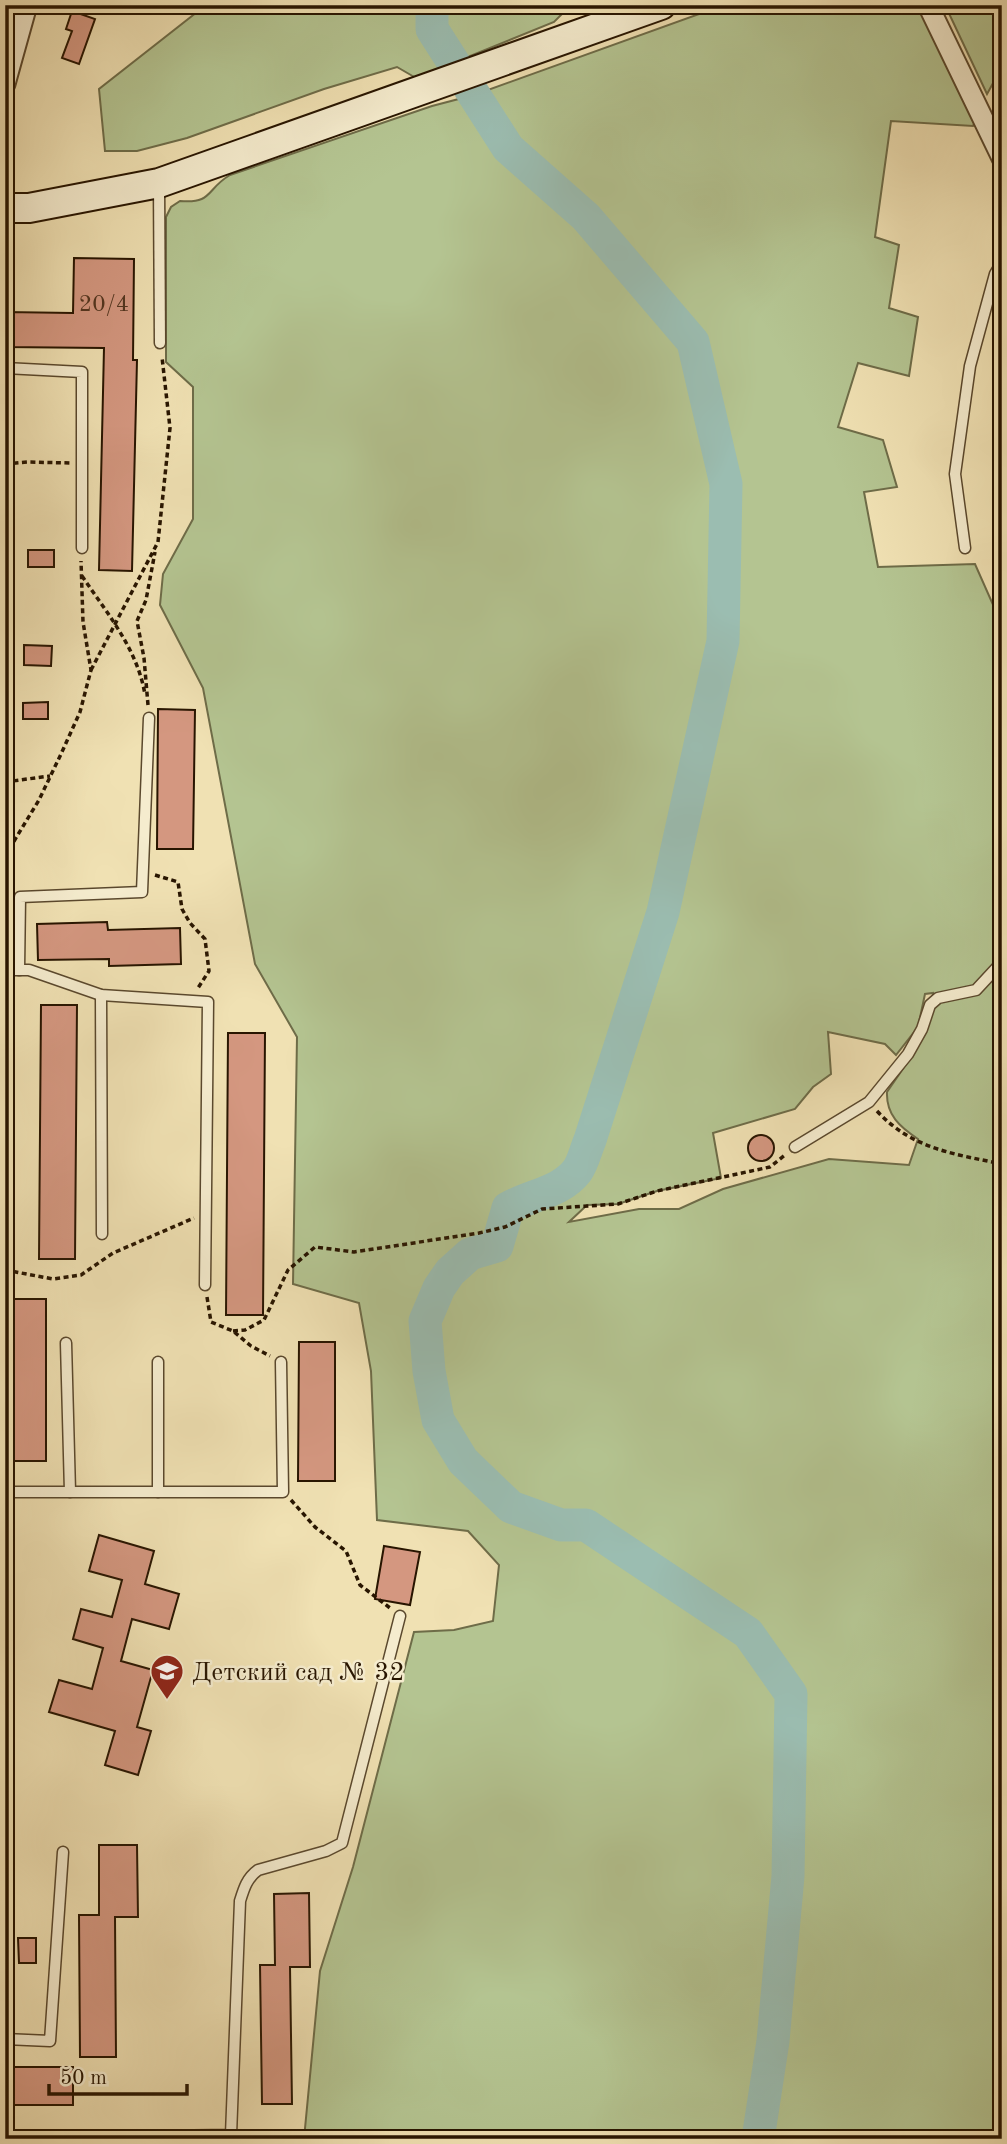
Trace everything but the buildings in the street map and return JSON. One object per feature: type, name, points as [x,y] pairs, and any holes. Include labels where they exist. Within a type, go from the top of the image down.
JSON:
[{"type":"street","points":[[5,83],[27,5]]},
{"type":"street","points":[[5,208],[29,208],[159,183],[661,5]]},
{"type":"street","points":[[928,5],[1002,158]]},
{"type":"lane","points":[[159,183],[160,343]]},
{"type":"lane","points":[[965,548],[955,474],[970,366],[995,274],[1002,262]]},
{"type":"lane","points":[[5,368],[82,372],[82,548]]},
{"type":"lane","points":[[19,970],[20,897],[142,892],[149,718]]},
{"type":"lane","points":[[794,1147],[869,1102],[908,1054],[922,1029],[930,1005],[938,998],[976,990],[1002,962]]},
{"type":"lane","points":[[5,970],[29,970],[101,995],[208,1002],[205,1284]]},
{"type":"lane","points":[[101,995],[102,1234]]},
{"type":"lane","points":[[66,1343],[70,1492]]},
{"type":"lane","points":[[158,1362],[158,1492]]},
{"type":"lane","points":[[5,1492],[283,1492],[281,1362]]},
{"type":"lane","points":[[5,2138],[232,2135],[242,1893],[251,1875],[258,1870],[327,1851],[342,1843],[400,1616]]},
{"type":"lane","points":[[5,2039],[50,2041],[63,1852]]},
{"type":"path","points":[[149,718],[144,658],[137,621],[146,600],[165,490],[170,428],[160,343]]},
{"type":"path","points":[[5,464],[82,463]]},
{"type":"path","points":[[5,856],[50,776],[79,712],[91,670],[156,547]]},
{"type":"path","points":[[82,548],[80,574],[83,622],[91,670]]},
{"type":"path","points":[[80,574],[129,647],[143,681],[149,718]]},
{"type":"path","points":[[5,782],[50,776]]},
{"type":"path","points":[[143,871],[178,882],[182,909],[190,923],[205,939],[209,971],[188,1001]]},
{"type":"path","points":[[869,1102],[890,1125],[916,1142],[1002,1164]]},
{"type":"path","points":[[233,1331],[245,1330],[264,1320],[288,1270],[315,1247],[354,1252],[383,1245],[479,1233],[505,1227],[542,1209],[618,1204],[657,1191],[770,1167],[794,1147]]},
{"type":"path","points":[[5,1270],[53,1279],[81,1275],[113,1253],[182,1221],[206,1215]]},
{"type":"path","points":[[205,1284],[211,1321],[233,1331],[251,1346],[281,1362]]},
{"type":"path","points":[[283,1492],[315,1527],[346,1551],[360,1584],[400,1616]]},
{"type":"green space","points":[[206,5],[571,5],[554,22],[416,78],[397,67],[324,89],[187,138],[137,151],[105,151],[99,89]]},
{"type":"green space","points":[[724,5],[927,5],[979,111],[973,126],[891,121],[875,237],[899,245],[889,308],[918,317],[909,376],[858,363],[838,427],[883,440],[897,487],[864,492],[878,567],[975,564],[1002,625],[1002,2139],[304,2139],[320,1971],[353,1867],[414,1632],[454,1630],[493,1621],[499,1565],[468,1531],[377,1520],[371,1371],[359,1303],[293,1284],[297,1037],[255,964],[203,688],[160,605],[163,574],[193,519],[193,387],[166,362],[166,217],[171,207],[180,201],[204,198],[230,175],[432,106],[474,95]],"holes":[[[933,993],[932,1007],[918,1046],[887,1092],[887,1100],[895,1120],[918,1139],[909,1165],[829,1159],[723,1189],[679,1209],[639,1209],[569,1222],[587,1205],[618,1204],[657,1191],[721,1178],[713,1133],[795,1109],[813,1087],[831,1074],[828,1032],[885,1044],[896,1055],[918,1027],[925,994]]]},
{"type":"green space","points":[[945,5],[1002,5],[1002,67],[987,94]]},
{"type":"waterway","points":[[432,5],[432,29],[508,148],[586,217],[693,342],[726,484],[723,641],[663,912],[590,1140],[579,1168],[570,1178],[553,1189],[508,1208],[497,1246],[470,1254],[450,1272],[439,1288],[425,1321],[429,1371],[438,1420],[463,1461],[511,1507],[561,1525],[586,1525],[748,1633],[791,1694],[788,1876],[773,2041],[758,2139]]},
{"type":"place","name":"Детский сад № 32","points":[[167,1701]]}]
